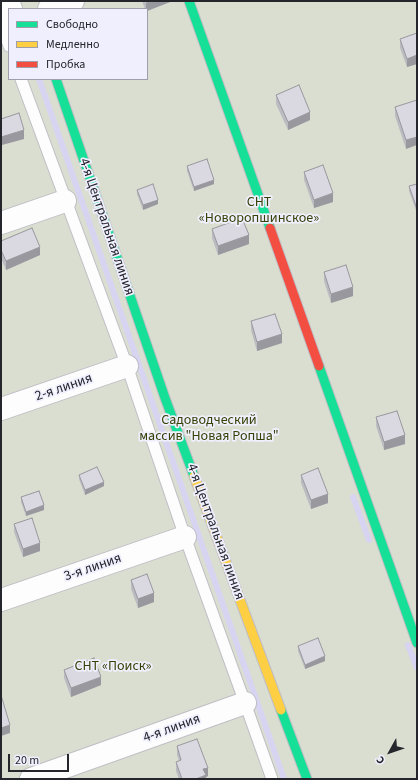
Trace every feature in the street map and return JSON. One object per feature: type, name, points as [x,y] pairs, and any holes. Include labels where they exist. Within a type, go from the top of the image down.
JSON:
[{"type":"street","points":[[6,21],[8,1]]},
{"type":"street","points":[[52,8],[73,1]]},
{"type":"street","points":[[189,1],[417,643]]},
{"type":"street","name":"4-я Центральная линия","points":[[56,80],[165,398],[307,779]]},
{"type":"street","points":[[1,223],[65,201]]},
{"type":"street","name":"2-я линия","points":[[1,409],[127,366]]},
{"type":"street","name":"3-я линия","points":[[1,600],[185,537]]},
{"type":"street","name":"4-я линия","points":[[31,779],[245,703]]},
{"type":"lane","points":[[6,21],[8,38]]},
{"type":"lane","points":[[21,80],[127,366],[185,537],[272,779]]},
{"type":"green space","name":"Садоводческий массив \"Новая Ропша\"","points":[[1,1],[417,1],[417,779],[1,779]]},
{"type":"building","points":[[417,33],[417,55],[407,59],[400,39]]},
{"type":"building","points":[[299,85],[310,112],[288,122],[276,95]]},
{"type":"building","points":[[417,100],[417,137],[406,140],[395,107]]},
{"type":"building","points":[[19,113],[24,130],[1,137],[1,119]]},
{"type":"building","points":[[207,159],[214,180],[194,187],[187,166]]},
{"type":"building","points":[[323,165],[333,193],[314,200],[304,172]]},
{"type":"building","points":[[153,184],[158,200],[143,205],[137,190]]},
{"type":"building","points":[[417,184],[417,209],[409,186]]},
{"type":"building","points":[[242,218],[249,235],[218,246],[212,229]]},
{"type":"building","points":[[32,228],[40,247],[6,261],[1,250],[1,241]]},
{"type":"building","points":[[346,265],[353,287],[331,294],[324,272]]},
{"type":"building","points":[[275,314],[282,334],[257,342],[251,321]]},
{"type":"building","points":[[397,411],[405,435],[384,442],[376,417]]},
{"type":"building","points":[[97,467],[104,482],[85,490],[79,475]]},
{"type":"building","points":[[318,468],[328,494],[311,500],[301,475]]},
{"type":"building","points":[[39,491],[44,505],[26,512],[21,497]]},
{"type":"building","points":[[32,518],[40,543],[23,549],[14,524]]},
{"type":"building","points":[[147,574],[154,593],[138,599],[131,580]]},
{"type":"building","points":[[318,638],[325,656],[305,665],[298,646]]},
{"type":"building","points":[[94,658],[101,677],[71,688],[64,670]]},
{"type":"building","points":[[1,695],[10,725],[1,728]]},
{"type":"building","points":[[197,739],[208,768],[203,769],[206,775],[196,779],[182,779],[176,762],[181,760],[177,746]]},
{"type":"waterway","points":[[39,80],[284,779]]},
{"type":"waterway","points":[[353,497],[369,540]]},
{"type":"waterway","points":[[408,645],[417,668]]},
{"type":"traffic: fast","points":[[189,1],[270,228]]},
{"type":"traffic: fast","points":[[56,80],[165,398],[194,476]]},
{"type":"traffic: fast","points":[[319,366],[417,643]]},
{"type":"traffic: fast","points":[[281,710],[307,779]]},
{"type":"traffic: slow","points":[[194,476],[281,710]]},
{"type":"traffic: jam","points":[[270,228],[319,366]]},
{"type":"park label","name":"СНТ «Новоропшинское»","points":[[259,212]]},
{"type":"park label","name":"СНТ «Поиск»","points":[[113,667]]}]
